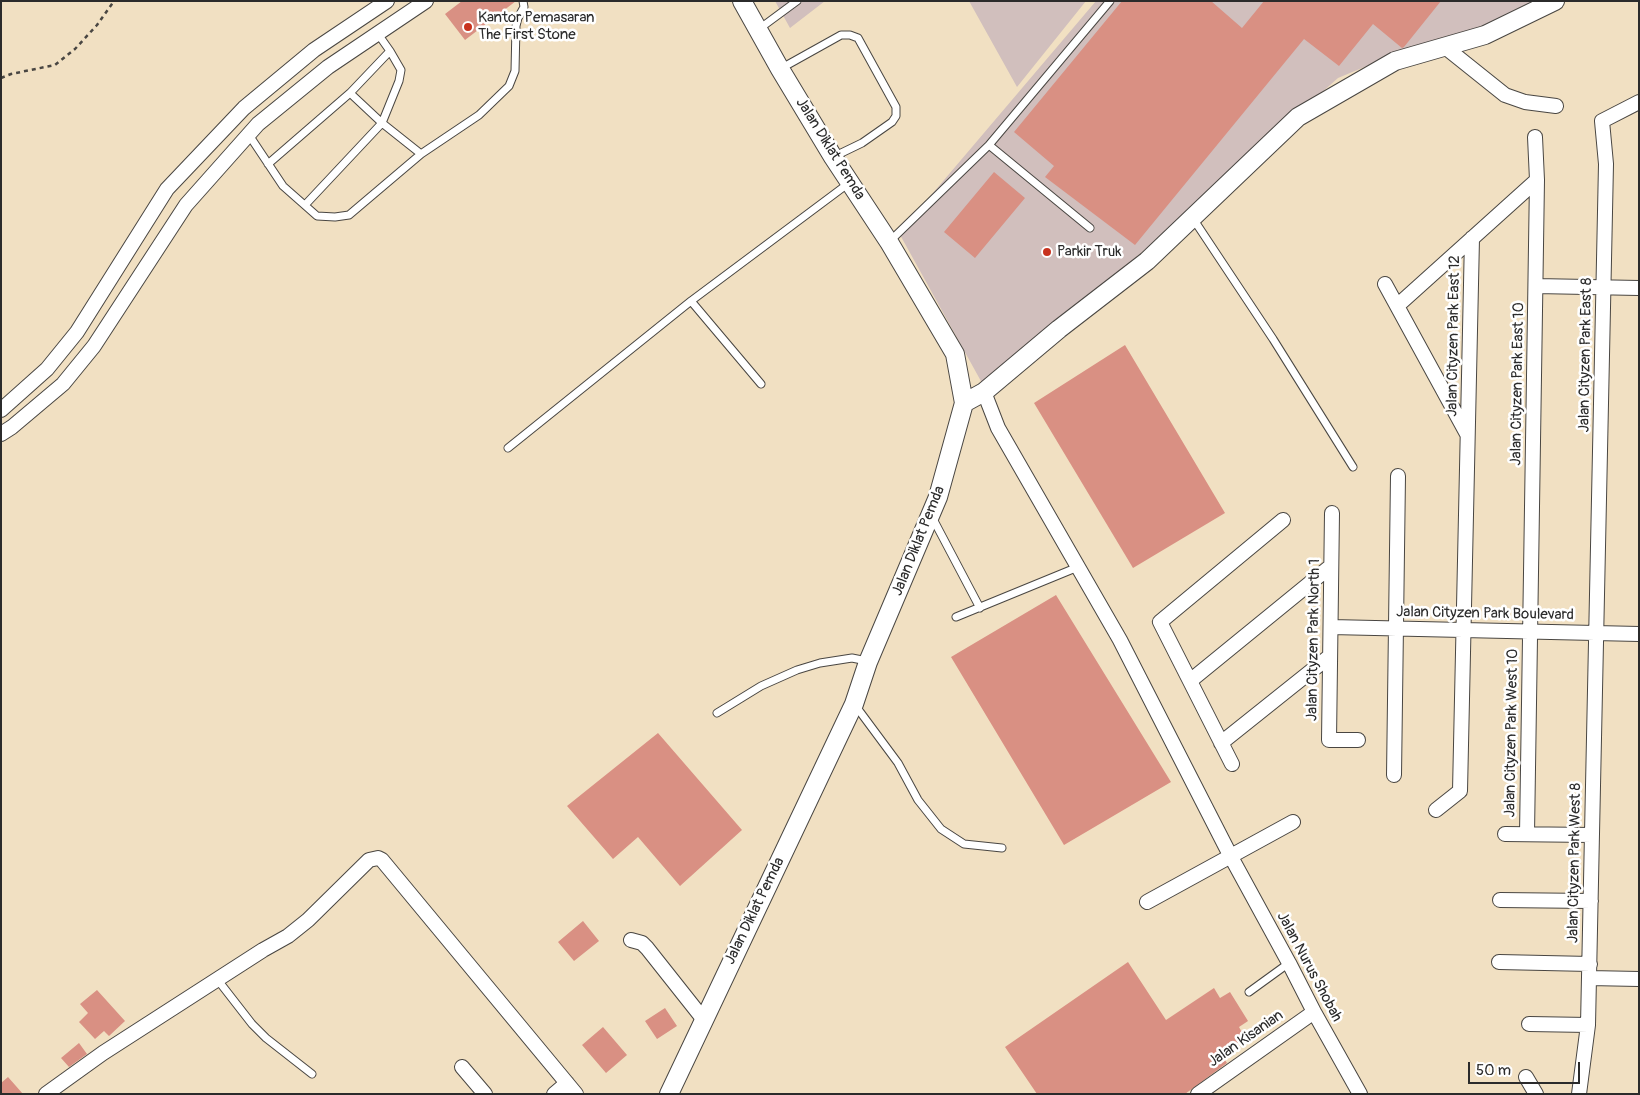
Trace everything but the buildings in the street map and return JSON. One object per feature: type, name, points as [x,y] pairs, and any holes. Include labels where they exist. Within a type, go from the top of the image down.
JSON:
[{"type":"street","points":[[1,410],[47,369],[77,332],[168,189],[244,108],[314,50],[387,1]]},
{"type":"street","points":[[1,434],[63,384],[76,369],[94,346],[186,205],[258,124],[328,67],[426,1]]},
{"type":"street","points":[[964,403],[984,392],[1059,329],[1147,260],[1298,117],[1395,61],[1485,35],[1555,1]]},
{"type":"street","name":"Jalan Diklat Pemda","points":[[669,1094],[854,704],[868,662],[931,514],[950,457],[964,403],[955,354],[890,242],[833,157],[780,70],[757,30],[744,2]]},
{"type":"street","points":[[1445,47],[1505,95],[1525,102],[1556,106]]},
{"type":"street","name":"Jalan Cityzen Park East 8","points":[[1596,633],[1606,164],[1602,121],[1639,102]]},
{"type":"street","name":"Jalan Cityzen Park East 10","points":[[1530,632],[1536,286],[1537,180],[1535,137]]},
{"type":"street","name":"Jalan Cityzen Park East 12","points":[[1397,306],[1537,180]]},
{"type":"street","name":"Jalan Cityzen Park East 12","points":[[1436,810],[1460,791],[1472,238]]},
{"type":"street","name":"Jalan Cityzen Park East 12","points":[[1385,284],[1468,434]]},
{"type":"street","points":[[1536,286],[1639,288]]},
{"type":"street","name":"Jalan Nurus Shobah","points":[[984,392],[998,428],[1120,640],[1230,855],[1360,1094]]},
{"type":"street","points":[[1394,775],[1398,476]]},
{"type":"street","name":"Jalan Cityzen Park North 1","points":[[1332,513],[1329,740],[1358,740]]},
{"type":"street","points":[[1232,764],[1160,622],[1283,520]]},
{"type":"street","points":[[1190,681],[1331,566]]},
{"type":"street","name":"Jalan Cityzen Park Boulevard","points":[[1331,628],[1639,634]]},
{"type":"street","name":"Jalan Cityzen Park West 10","points":[[1527,834],[1530,632]]},
{"type":"street","name":"Jalan Cityzen Park West 8","points":[[1579,1094],[1588,1025],[1596,633]]},
{"type":"street","points":[[1221,742],[1330,656]]},
{"type":"street","points":[[1147,902],[1293,822]]},
{"type":"street","name":"Jalan Cityzen Park West 10","points":[[1505,834],[1592,836]]},
{"type":"street","points":[[46,1094],[64,1088],[102,1053],[288,936],[308,920],[370,860],[378,858],[388,867],[564,1090]]},
{"type":"street","points":[[1500,900],[1591,902]]},
{"type":"street","points":[[631,940],[647,948],[704,1020]]},
{"type":"street","points":[[1499,962],[1590,964]]},
{"type":"street","points":[[1589,978],[1639,979]]},
{"type":"street","name":"Jalan Kisanian","points":[[1198,1094],[1314,1012]]},
{"type":"street","points":[[1530,1024],[1588,1025]]},
{"type":"street","points":[[462,1067],[486,1094]]},
{"type":"street","points":[[1526,1077],[1536,1094]]},
{"type":"lane","points":[[249,135],[283,186],[317,216],[335,217],[349,215],[421,154],[479,115],[508,86],[515,71],[516,26],[524,7],[523,1]]},
{"type":"lane","points":[[757,30],[797,1]]},
{"type":"lane","points":[[890,242],[989,145],[1110,1]]},
{"type":"lane","points":[[305,205],[382,122],[399,81],[401,70],[378,34]]},
{"type":"lane","points":[[780,70],[840,35],[850,35],[858,38],[896,107],[896,116],[892,122],[862,143],[833,157]]},
{"type":"lane","points":[[268,164],[350,93],[390,51]]},
{"type":"lane","points":[[350,93],[421,154]]},
{"type":"lane","points":[[989,145],[1090,228]]},
{"type":"lane","points":[[508,448],[691,301],[850,182]]},
{"type":"lane","points":[[1192,217],[1273,340],[1353,467]]},
{"type":"lane","points":[[691,301],[761,384]]},
{"type":"lane","points":[[931,514],[980,608]]},
{"type":"lane","points":[[956,618],[1079,566]]},
{"type":"lane","points":[[717,713],[761,686],[797,670],[820,663],[852,658],[868,662]]},
{"type":"lane","points":[[854,704],[898,763],[918,800],[941,829],[964,844],[1002,848]]},
{"type":"lane","points":[[1249,992],[1289,963]]},
{"type":"lane","points":[[218,979],[259,1031],[312,1074]]},
{"type":"path","points":[[1,78],[55,65],[75,49],[97,26],[114,1]]},
{"type":"shaded area","points":[[775,1],[825,1],[790,28]]},
{"type":"shaded area","points":[[969,1],[1086,1],[1017,87]]},
{"type":"shaded area","points":[[1096,1],[1541,1],[1462,37],[1405,50],[1338,78],[1141,253],[982,383],[899,233]]},
{"type":"place","name":"Kantor Pemasaran The First Stone","points":[[468,27]]},
{"type":"place","name":"Parkir Truk","points":[[1047,252]]}]
